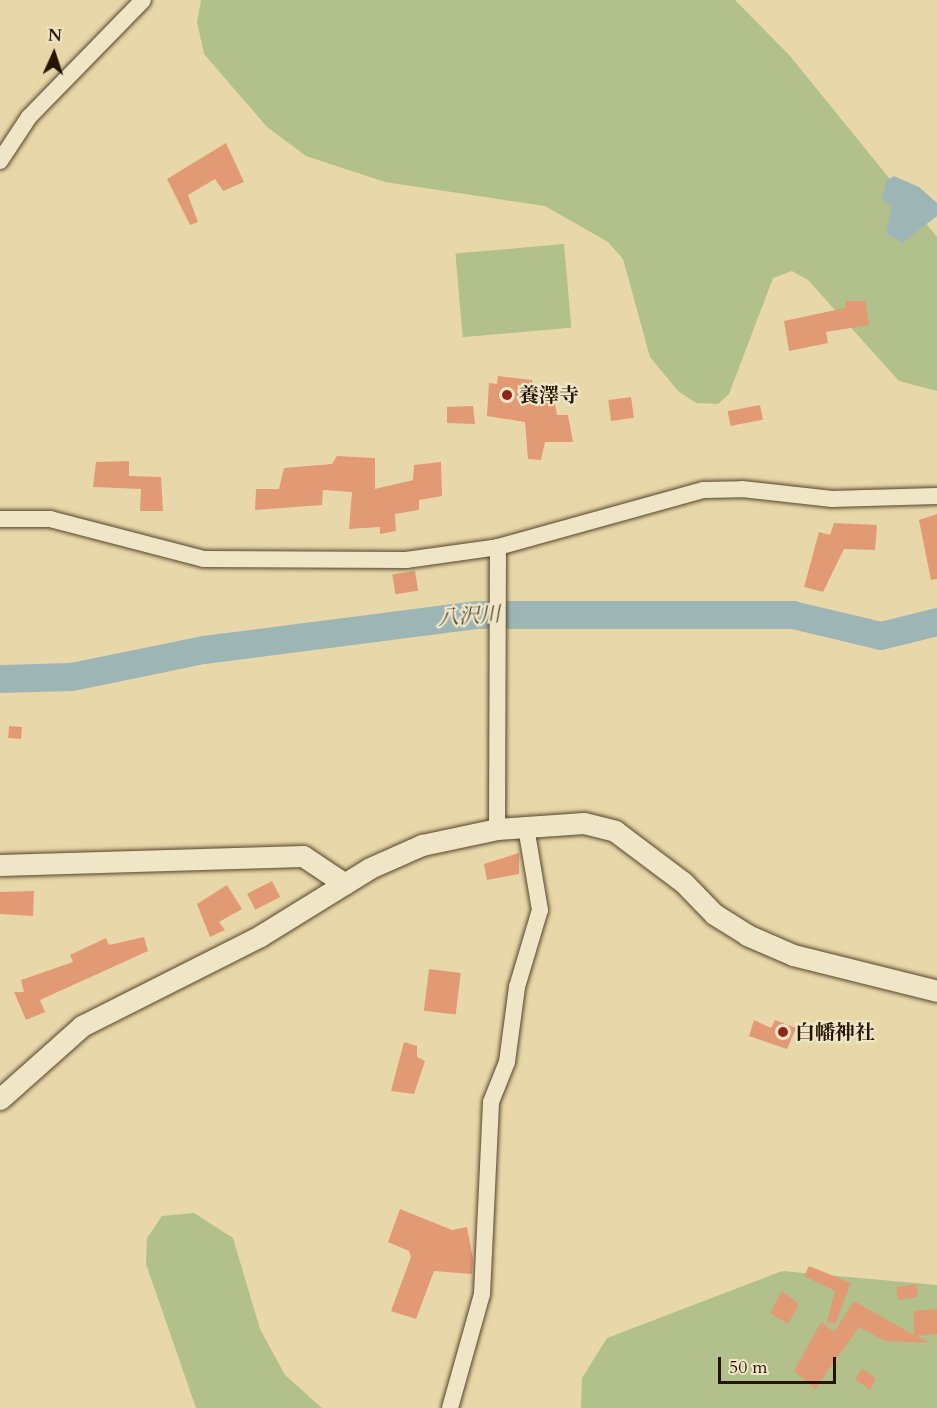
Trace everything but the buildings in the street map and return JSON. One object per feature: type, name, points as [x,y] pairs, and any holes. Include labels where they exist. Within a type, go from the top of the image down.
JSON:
[{"type":"street","points":[[0,161],[29,117],[143,0]]},
{"type":"street","points":[[0,519],[50,519],[204,559],[406,560],[498,547],[703,490],[742,489],[832,500],[937,496]]},
{"type":"street","points":[[497,829],[498,547]]},
{"type":"street","points":[[0,1099],[82,1026],[250,942],[345,884],[422,844],[497,829],[584,823],[615,831],[667,869],[714,914],[747,935],[793,955],[937,991]]},
{"type":"street","points":[[450,1408],[482,1294],[491,1102],[507,1062],[517,987],[540,910],[526,826]]},
{"type":"street","points":[[0,865],[303,856],[345,884]]},
{"type":"green space","points":[[201,0],[735,0],[790,56],[937,237],[937,391],[899,381],[808,280],[792,271],[773,278],[729,394],[718,404],[696,403],[678,391],[650,357],[623,259],[608,242],[545,206],[385,182],[306,156],[267,127],[204,54],[197,22]]},
{"type":"green space","points":[[564,244],[571,328],[463,337],[455,253]]},
{"type":"green space","points":[[194,1213],[233,1238],[260,1329],[285,1375],[322,1408],[196,1408],[146,1264],[147,1238],[162,1216]]},
{"type":"green space","points":[[782,1271],[937,1285],[937,1408],[581,1408],[582,1378],[607,1338]]},
{"type":"water","points":[[894,176],[919,187],[937,203],[937,216],[902,243],[886,233],[892,207],[882,199],[886,181]]},
{"type":"waterway","name":"八沢川","points":[[0,679],[72,677],[204,650],[478,615],[793,615],[881,636],[937,622]]},
{"type":"place","name":"養澤寺","points":[[507,395]]},
{"type":"place","name":"白幡神社","points":[[783,1032]]}]
